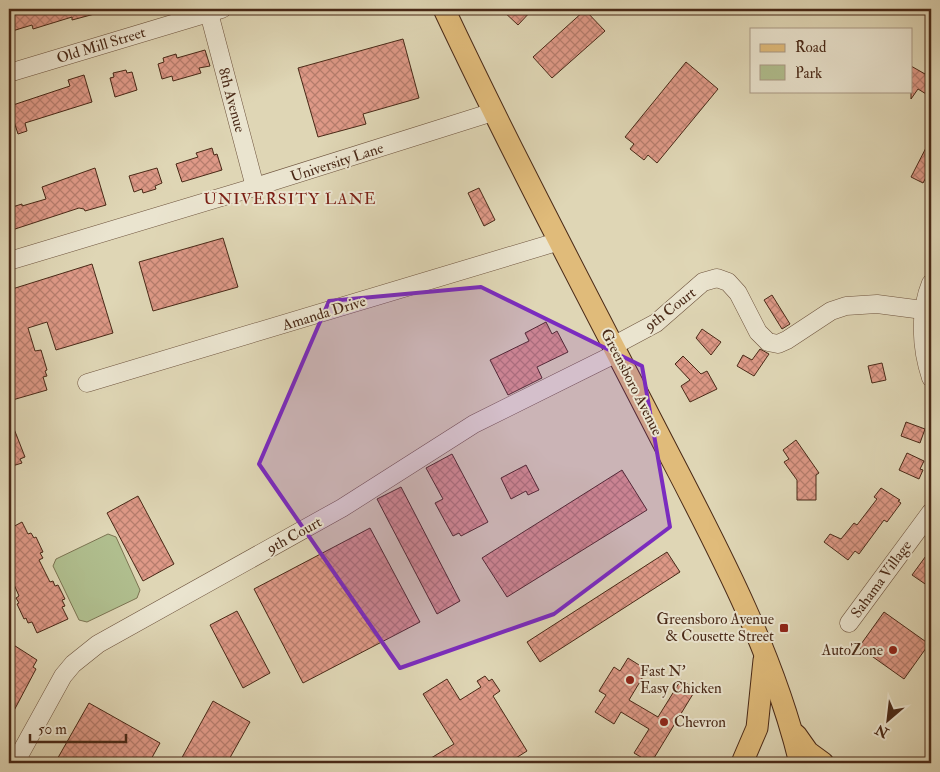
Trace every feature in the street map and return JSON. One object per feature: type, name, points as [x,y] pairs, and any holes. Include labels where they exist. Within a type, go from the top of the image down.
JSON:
[{"type":"main road","name":"Greensboro Avenue","points":[[444,9],[493,112],[716,546],[764,655],[792,730],[800,763]]},
{"type":"main road","points":[[742,763],[756,728],[764,655]]},
{"type":"main road","points":[[792,730],[808,752],[823,763]]},
{"type":"street","name":"Old Mill Street","points":[[9,73],[216,11]]},
{"type":"street","name":"8th Avenue","points":[[216,11],[256,187]]},
{"type":"street","name":"University Lane","points":[[9,261],[256,187],[493,112]]},
{"type":"street","name":"Amanda Drive","points":[[87,383],[560,241]]},
{"type":"street","name":"9th Court","points":[[15,763],[63,676],[73,664],[98,644],[342,508],[474,424],[615,349],[656,323],[704,282],[717,278],[728,282],[738,294],[758,332],[768,342],[778,344],[831,311],[846,306],[877,304],[923,310]]},
{"type":"street","points":[[931,283],[923,310],[925,356],[931,378]]},
{"type":"street","name":"Sahama Village","points":[[849,623],[931,512]]},
{"type":"highlighted area","points":[[481,287],[642,366],[670,527],[554,614],[400,668],[259,464],[329,301]]},
{"type":"green space","points":[[108,534],[116,537],[140,590],[137,598],[87,622],[79,620],[53,566],[56,559]]},
{"type":"building","points":[[29,9],[101,9],[102,12],[72,20],[72,17],[33,29],[32,25],[9,32],[9,15]]},
{"type":"building","points":[[501,9],[533,9],[518,25]]},
{"type":"building","points":[[585,10],[605,31],[552,78],[533,57]]},
{"type":"building","points":[[403,39],[419,98],[363,114],[366,124],[318,137],[298,68]]},
{"type":"building","points":[[205,50],[210,66],[199,68],[201,73],[173,81],[172,76],[162,79],[158,64],[164,62],[163,58],[176,54],[177,58]]},
{"type":"building","points":[[686,62],[718,89],[657,163],[648,155],[644,160],[630,149],[634,144],[625,137]]},
{"type":"building","points":[[931,64],[931,97],[918,89],[911,99],[912,67],[925,74]]},
{"type":"building","points":[[126,70],[127,73],[132,72],[137,90],[115,97],[110,78],[114,77],[113,73]]},
{"type":"building","points":[[84,75],[92,102],[25,123],[27,131],[18,134],[10,109],[13,108],[13,105],[70,86],[68,80]]},
{"type":"building","points":[[931,138],[931,168],[923,183],[911,177]]},
{"type":"building","points":[[212,148],[214,155],[217,154],[222,170],[182,182],[176,164],[198,157],[196,153]]},
{"type":"building","points":[[95,168],[106,205],[85,211],[79,208],[9,231],[9,208],[46,199],[42,187]]},
{"type":"building","points":[[157,168],[162,183],[155,186],[156,189],[143,193],[142,189],[134,192],[129,176]]},
{"type":"building","points":[[479,188],[495,220],[484,226],[468,193]]},
{"type":"building","points":[[223,238],[238,287],[153,311],[139,262]]},
{"type":"building","points":[[92,264],[113,333],[56,350],[47,322],[28,328],[35,351],[41,350],[47,370],[45,371],[47,376],[43,377],[47,390],[9,401],[9,290]]},
{"type":"building","points":[[772,295],[790,324],[782,329],[764,300]]},
{"type":"building","points":[[546,322],[552,334],[557,331],[568,352],[537,367],[542,378],[508,395],[490,360],[529,341],[525,333]]},
{"type":"building","points":[[702,329],[721,342],[711,355],[696,338]]},
{"type":"building","points":[[760,349],[769,354],[754,376],[737,366],[743,355],[752,360]]},
{"type":"building","points":[[683,356],[701,374],[707,371],[717,389],[690,402],[681,386],[690,380],[675,364]]},
{"type":"building","points":[[882,363],[886,380],[872,383],[868,366]]},
{"type":"building","points":[[9,416],[25,457],[20,459],[22,463],[9,467]]},
{"type":"building","points":[[906,422],[925,429],[920,443],[901,436]]},
{"type":"building","points":[[796,440],[819,473],[816,475],[816,500],[797,500],[797,480],[784,462],[789,459],[783,450]]},
{"type":"building","points":[[907,453],[924,461],[920,469],[923,470],[919,479],[899,470]]},
{"type":"building","points":[[452,454],[488,522],[461,536],[459,533],[453,536],[435,503],[443,499],[426,468]]},
{"type":"building","points":[[526,465],[539,490],[528,495],[526,491],[511,499],[501,478]]},
{"type":"building","points":[[622,470],[647,510],[507,597],[482,558]]},
{"type":"building","points":[[401,487],[460,601],[437,614],[377,499]]},
{"type":"building","points":[[881,488],[900,500],[898,501],[901,503],[887,522],[884,520],[859,554],[855,551],[848,560],[824,542],[830,534],[841,539],[854,523],[857,525],[877,499],[874,497]]},
{"type":"building","points":[[138,496],[174,564],[143,581],[107,513]]},
{"type":"building","points":[[22,522],[28,534],[31,533],[34,538],[36,537],[43,552],[40,553],[43,558],[39,560],[50,582],[53,581],[55,586],[58,585],[65,599],[62,600],[65,606],[62,607],[68,619],[37,633],[32,622],[28,623],[26,618],[24,619],[17,604],[19,603],[16,598],[19,596],[9,573],[9,529]]},
{"type":"building","points":[[370,528],[420,622],[303,683],[254,589]]},
{"type":"building","points":[[931,549],[931,588],[912,575]]},
{"type":"building","points":[[667,552],[680,572],[540,662],[527,642]]},
{"type":"building","points":[[237,611],[270,673],[243,688],[210,625]]},
{"type":"building","points":[[884,612],[929,644],[904,679],[859,647]]},
{"type":"building","points":[[9,642],[37,660],[33,667],[36,669],[9,720]]},
{"type":"building","points":[[628,658],[647,670],[629,700],[658,717],[681,680],[696,689],[651,763],[634,753],[649,729],[621,712],[614,724],[595,712],[606,695],[599,691],[614,667],[620,671]]},
{"type":"building","points":[[485,676],[489,681],[492,679],[500,691],[493,696],[527,751],[508,763],[423,763],[454,744],[423,694],[447,679],[460,700],[481,687],[477,681]]},
{"type":"building","points":[[213,701],[250,722],[227,763],[179,763]]},
{"type":"building","points":[[89,703],[160,743],[149,763],[55,763]]},
{"type":"place","name":"Greensboro Avenue & Cousette Street","points":[[784,628]]},
{"type":"place","name":"AutoZone","points":[[893,650]]},
{"type":"place","name":"Fast N' Easy Chicken","points":[[630,680]]},
{"type":"place","name":"Chevron","points":[[664,722]]},
{"type":"district","name":"UNIVERSITY LANE","points":[[290,198]]}]
